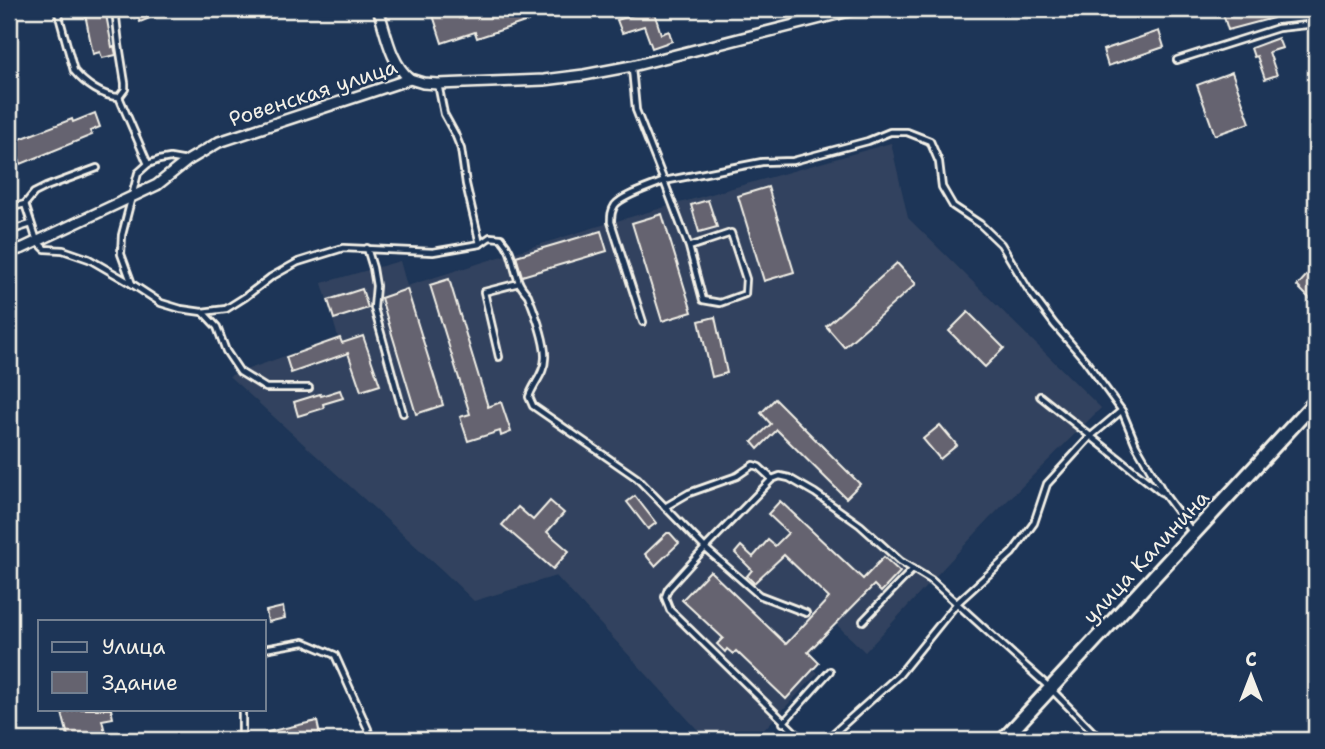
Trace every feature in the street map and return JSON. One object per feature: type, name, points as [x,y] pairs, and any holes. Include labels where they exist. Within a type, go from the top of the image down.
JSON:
[{"type":"main road","name":"улица Калинина","points":[[1003,740],[1316,401]]},
{"type":"street","points":[[378,9],[395,60],[410,79]]},
{"type":"street","name":"Ровенская улица","points":[[9,252],[157,185],[187,161],[219,142],[410,79],[438,84],[544,80],[584,75],[632,66],[858,9]]},
{"type":"lane","points":[[57,9],[74,71],[81,79],[109,97],[119,97]]},
{"type":"lane","points":[[116,9],[125,83],[125,89],[119,97]]},
{"type":"lane","points":[[1177,60],[1278,28],[1316,24]]},
{"type":"lane","points":[[632,66],[636,110],[689,247],[703,300],[720,303],[745,294],[746,279],[731,233],[689,247]]},
{"type":"lane","points":[[438,84],[444,114],[461,149],[480,244]]},
{"type":"lane","points":[[119,97],[148,164]]},
{"type":"lane","points":[[643,322],[611,222],[611,214],[620,201],[664,181],[762,162],[793,161],[868,141],[890,132],[907,132],[930,141],[939,162],[942,187],[953,206],[980,224],[1001,244],[1028,289],[1122,411],[1136,444],[1165,495],[1194,533]]},
{"type":"lane","points":[[132,284],[121,254],[122,235],[138,173],[148,164],[170,158],[187,161]]},
{"type":"lane","points":[[9,208],[24,204],[34,193],[46,187],[97,168]]},
{"type":"lane","points":[[24,204],[37,241],[45,249],[63,250],[89,259],[161,303],[202,312],[226,309],[271,277],[298,262],[343,248],[433,252],[480,244],[490,237],[501,238],[510,250],[519,283],[526,292],[544,346],[544,368],[530,393],[533,406],[637,478],[705,548],[759,595],[806,613]]},
{"type":"lane","points":[[9,231],[31,224]]},
{"type":"lane","points":[[367,248],[376,286],[374,308],[403,413]]},
{"type":"lane","points":[[499,357],[484,292],[519,283]]},
{"type":"lane","points":[[202,312],[217,327],[226,351],[240,372],[266,388],[309,388]]},
{"type":"lane","points":[[1040,396],[1165,495]]},
{"type":"lane","points":[[826,740],[899,675],[957,603],[1012,553],[1034,523],[1047,484],[1090,437],[1122,411]]},
{"type":"lane","points":[[665,507],[689,493],[737,476],[753,466],[759,467],[772,479]]},
{"type":"lane","points":[[803,740],[670,610],[665,597],[668,589],[705,548],[772,479],[780,476],[789,478],[815,493],[860,525],[900,561],[932,580],[1051,689],[1101,740]]},
{"type":"lane","points":[[863,621],[913,569]]},
{"type":"lane","points":[[266,649],[304,642],[335,655],[368,729],[370,740]]},
{"type":"lane","points":[[783,723],[830,671]]},
{"type":"lane","points":[[242,710],[242,740]]},
{"type":"shaded area","points":[[891,143],[908,218],[1101,408],[989,519],[865,652],[836,624],[805,660],[818,673],[754,740],[707,740],[556,576],[474,601],[229,376],[338,337],[322,283],[400,261],[407,286],[599,226]]},
{"type":"building","points":[[84,9],[105,9],[116,55],[102,58],[100,52],[93,54]]},
{"type":"building","points":[[144,9],[172,9],[140,22],[136,12]]},
{"type":"building","points":[[431,9],[456,9],[459,18],[487,9],[537,9],[540,17],[477,38],[475,32],[442,43]]},
{"type":"building","points":[[653,9],[661,34],[669,31],[672,41],[652,48],[644,26],[622,33],[617,20]]},
{"type":"building","points":[[1271,9],[1273,18],[1228,30],[1222,10]]},
{"type":"building","points":[[1159,31],[1164,47],[1108,66],[1103,50]]},
{"type":"building","points":[[1278,38],[1282,48],[1269,52],[1277,75],[1265,79],[1257,56],[1254,57],[1251,48]]},
{"type":"building","points":[[1232,72],[1250,123],[1215,135],[1197,85]]},
{"type":"building","points":[[95,113],[100,127],[90,131],[92,135],[21,164],[12,142]]},
{"type":"building","points":[[768,187],[794,272],[764,281],[738,196]]},
{"type":"building","points":[[708,200],[717,227],[699,232],[691,205]]},
{"type":"building","points":[[662,214],[692,312],[662,321],[632,223]]},
{"type":"building","points":[[601,231],[607,251],[522,276],[516,256]]},
{"type":"building","points":[[897,263],[916,284],[844,347],[826,326]]},
{"type":"building","points":[[1316,265],[1316,292],[1310,299],[1297,286]]},
{"type":"building","points":[[449,279],[488,407],[501,402],[511,432],[501,436],[500,431],[468,441],[460,417],[470,414],[430,285]]},
{"type":"building","points":[[362,289],[368,308],[334,319],[328,300]]},
{"type":"building","points":[[407,289],[443,405],[416,414],[381,298]]},
{"type":"building","points":[[968,312],[1004,348],[985,367],[949,331]]},
{"type":"building","points":[[715,317],[727,373],[712,377],[699,321]]},
{"type":"building","points":[[363,336],[380,385],[361,391],[348,353],[291,373],[286,357],[340,338],[342,343]]},
{"type":"building","points":[[340,390],[343,398],[323,404],[324,408],[298,416],[294,402]]},
{"type":"building","points":[[775,399],[860,484],[846,498],[777,430],[758,449],[752,442],[771,424],[761,413]]},
{"type":"building","points":[[940,425],[957,445],[940,459],[923,439]]},
{"type":"building","points":[[635,496],[656,523],[648,529],[627,502]]},
{"type":"building","points":[[550,501],[564,513],[547,532],[569,551],[553,569],[502,525],[518,507],[533,520]]},
{"type":"building","points":[[780,501],[863,579],[884,557],[900,572],[881,592],[874,585],[808,652],[819,663],[786,699],[736,651],[733,654],[727,649],[725,652],[717,644],[723,638],[682,600],[710,571],[786,644],[829,598],[784,555],[754,583],[747,576],[752,570],[735,553],[741,546],[753,557],[768,540],[775,546],[788,533],[768,514]]},
{"type":"building","points":[[667,533],[679,543],[655,566],[645,554]]},
{"type":"building","points":[[283,607],[285,618],[268,622],[266,611]]},
{"type":"building","points":[[74,710],[111,710],[113,718],[102,720],[107,740],[69,740],[62,713]]},
{"type":"building","points":[[317,721],[321,740],[269,740],[267,732]]}]
